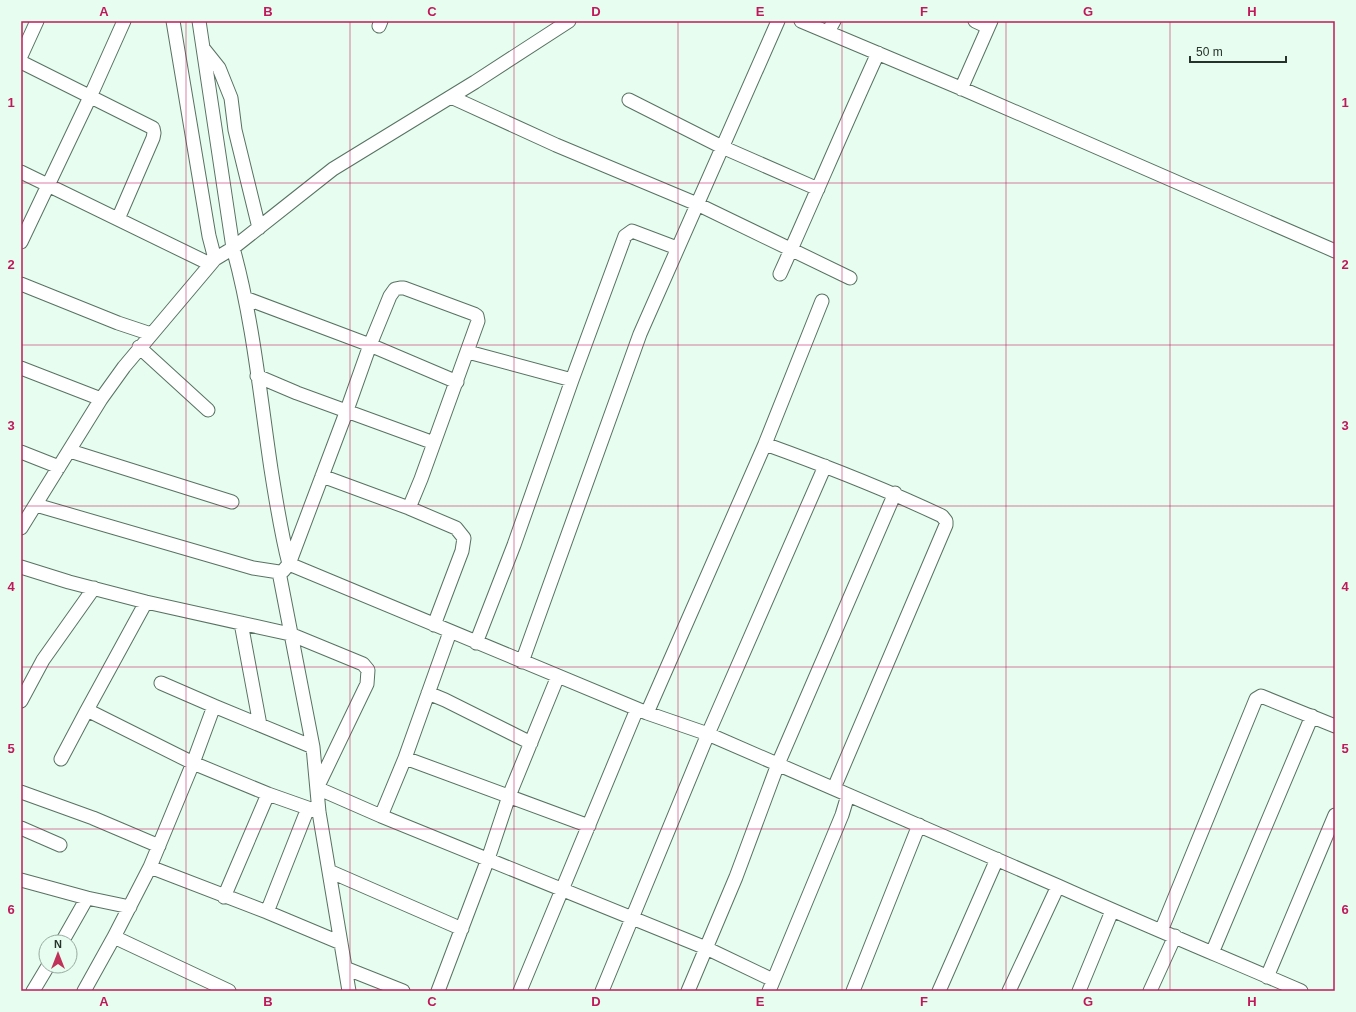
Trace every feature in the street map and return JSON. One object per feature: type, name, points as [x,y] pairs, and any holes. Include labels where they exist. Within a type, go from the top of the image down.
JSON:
[{"type":"street","points":[[21,56],[37,21]]},
{"type":"street","points":[[21,242],[90,98],[124,21]]},
{"type":"street","points":[[173,21],[209,236],[245,298],[276,504],[290,634],[313,748],[317,788],[314,810],[267,912]]},
{"type":"street","points":[[199,21],[221,255]]},
{"type":"street","points":[[21,528],[101,399],[139,347],[221,255],[259,228],[333,169],[451,97],[569,21]]},
{"type":"street","points":[[522,662],[640,334],[778,21]]},
{"type":"street","points":[[801,21],[831,27],[878,53],[1335,251]]},
{"type":"street","points":[[960,89],[989,24],[976,21]]},
{"type":"street","points":[[202,47],[219,68],[231,98],[235,130],[259,228]]},
{"type":"street","points":[[780,274],[818,189],[830,157],[878,53]]},
{"type":"street","points":[[21,62],[90,98],[148,125],[154,131],[153,138],[118,219]]},
{"type":"street","points":[[451,97],[556,145],[697,204],[850,278]]},
{"type":"street","points":[[629,100],[722,147],[818,189]]},
{"type":"street","points":[[21,172],[118,219],[221,255]]},
{"type":"street","points":[[476,643],[514,545],[572,380],[627,233],[632,231],[677,248]]},
{"type":"street","points":[[21,284],[118,323],[151,334]]},
{"type":"street","points":[[284,568],[348,410],[370,345],[390,296],[395,289],[400,288],[404,288],[474,314],[477,316],[478,321],[478,325],[457,382],[409,508]]},
{"type":"street","points":[[245,298],[370,345],[457,382]]},
{"type":"street","points":[[520,991],[589,826],[765,444],[822,301]]},
{"type":"street","points":[[139,347],[208,410]]},
{"type":"street","points":[[468,352],[572,380]]},
{"type":"street","points":[[21,368],[101,399]]},
{"type":"street","points":[[257,376],[297,393],[348,410],[434,443]]},
{"type":"street","points":[[765,444],[895,493],[942,516],[946,521],[946,525],[834,788]]},
{"type":"street","points":[[70,451],[232,502]]},
{"type":"street","points":[[21,452],[59,467]]},
{"type":"street","points":[[602,991],[708,734],[825,466]]},
{"type":"street","points":[[322,476],[409,508],[456,528],[464,538],[462,551],[434,625]]},
{"type":"street","points":[[688,991],[736,877],[778,764],[895,493]]},
{"type":"street","points":[[36,505],[253,568],[284,568],[434,625],[642,711],[708,734],[997,859],[1112,911],[1161,930],[1301,991]]},
{"type":"street","points":[[21,567],[69,582],[146,602],[290,634],[358,661],[366,666],[368,670],[367,684],[317,788]]},
{"type":"street","points":[[21,701],[43,660],[94,588]]},
{"type":"street","points":[[61,759],[146,602]]},
{"type":"street","points":[[241,623],[260,725]]},
{"type":"street","points":[[381,816],[405,758],[450,632]]},
{"type":"street","points":[[438,991],[488,860],[509,796],[558,676]]},
{"type":"street","points":[[161,683],[313,748]]},
{"type":"street","points":[[428,693],[531,743]]},
{"type":"street","points":[[1161,930],[1256,699],[1261,696],[1335,726]]},
{"type":"street","points":[[84,991],[150,867],[193,763],[214,706]]},
{"type":"street","points":[[87,710],[193,763],[268,794],[314,810]]},
{"type":"street","points":[[1212,953],[1312,716]]},
{"type":"street","points":[[405,758],[589,826]]},
{"type":"street","points":[[317,788],[381,816],[706,948],[771,985],[842,814],[848,795]]},
{"type":"street","points":[[21,792],[93,818],[159,846]]},
{"type":"street","points":[[224,897],[268,794]]},
{"type":"street","points":[[314,810],[329,871],[349,991]]},
{"type":"street","points":[[1267,976],[1335,815]]},
{"type":"street","points":[[853,991],[919,825]]},
{"type":"street","points":[[21,828],[60,845]]},
{"type":"street","points":[[939,991],[997,859]]},
{"type":"street","points":[[150,867],[224,897],[267,912],[341,943]]},
{"type":"street","points":[[329,871],[462,929]]},
{"type":"street","points":[[21,880],[87,898],[130,907]]},
{"type":"street","points":[[1010,991],[1058,886]]},
{"type":"street","points":[[67,934],[87,898]]},
{"type":"street","points":[[1079,991],[1112,911]]},
{"type":"street","points":[[1150,991],[1175,936]]},
{"type":"street","points":[[114,937],[229,991]]},
{"type":"street","points":[[345,968],[403,991]]},
{"type":"street","points":[[33,991],[43,974]]}]
